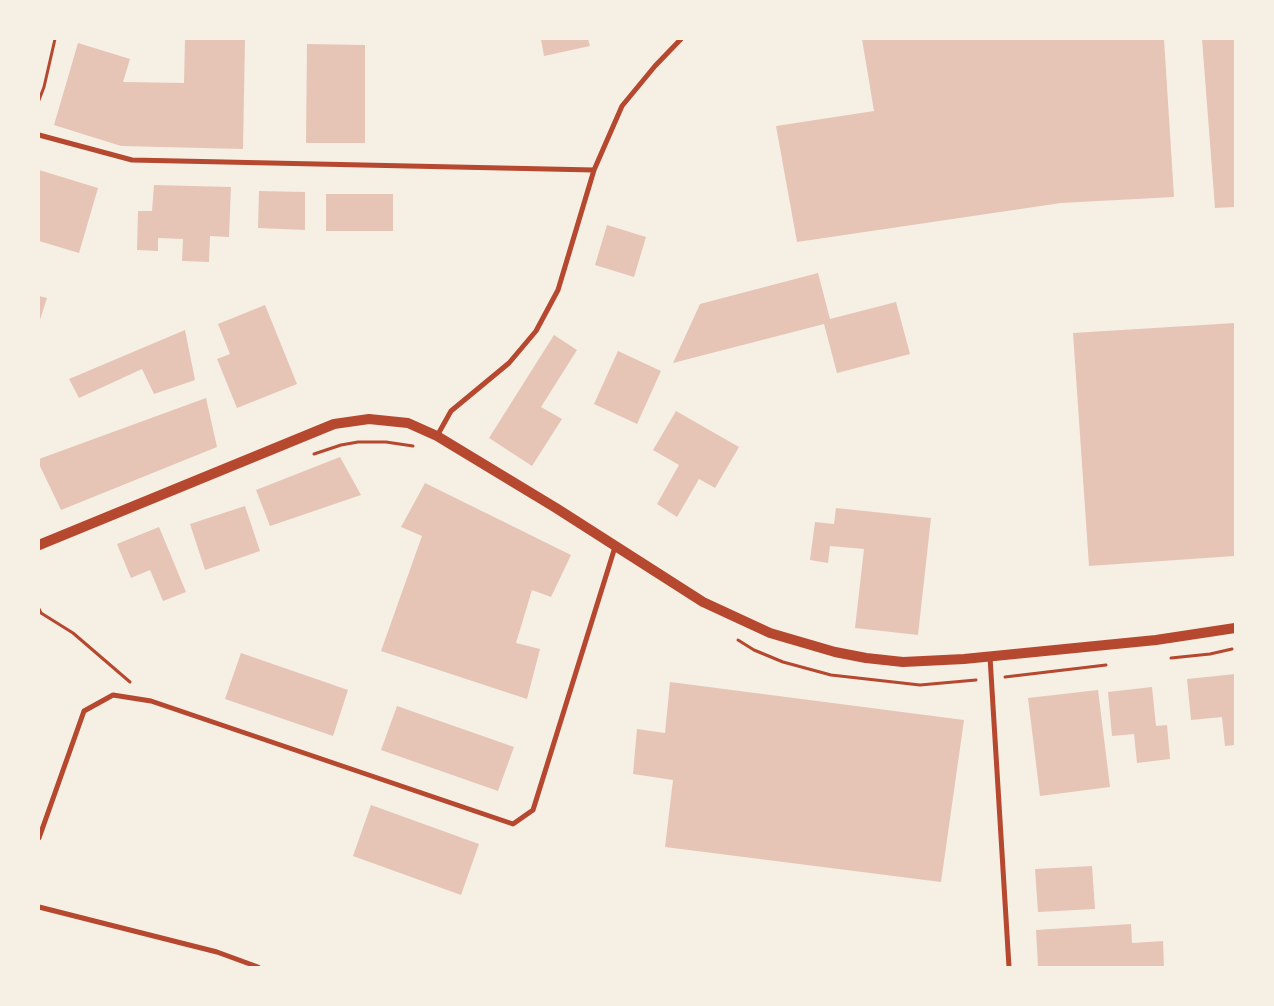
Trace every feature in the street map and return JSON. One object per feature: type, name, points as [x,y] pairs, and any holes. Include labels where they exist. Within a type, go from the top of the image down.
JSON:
[{"type":"main road","points":[[39,545],[334,424],[368,419],[408,423],[438,436],[703,602],[770,633],[805,644],[866,658],[904,662],[990,657],[1156,640],[1235,628]]},
{"type":"street","points":[[438,436],[451,411],[509,363],[536,331],[558,290],[594,170],[622,106],[654,66],[682,39]]},
{"type":"street","points":[[39,135],[132,160],[594,170]]},
{"type":"street","points":[[39,838],[84,711],[113,695],[151,701],[513,824],[533,810],[616,546]]},
{"type":"street","points":[[990,657],[1009,967]]},
{"type":"street","points":[[39,907],[217,952],[258,967]]},
{"type":"path","points":[[39,100],[44,87],[55,39]]},
{"type":"path","points":[[306,456],[341,445],[358,442],[386,442],[414,446],[421,449]]},
{"type":"path","points":[[39,609],[41,613],[73,633],[151,701]]},
{"type":"path","points":[[730,635],[754,650],[783,662],[831,675],[920,685],[992,679]]},
{"type":"building","points":[[541,39],[588,39],[590,46],[544,56]]},
{"type":"building","points":[[862,39],[1164,39],[1174,197],[1061,203],[797,242],[776,126],[874,111]]},
{"type":"building","points":[[1202,39],[1235,39],[1235,207],[1215,208]]},
{"type":"building","points":[[185,40],[245,40],[243,149],[121,146],[54,125],[78,43],[130,59],[123,82],[184,83]]},
{"type":"building","points":[[307,44],[365,45],[365,143],[306,143]]},
{"type":"building","points":[[39,170],[98,188],[79,253],[39,241]]},
{"type":"building","points":[[154,185],[231,187],[229,237],[210,236],[209,262],[182,261],[183,239],[158,238],[158,251],[137,250],[138,211],[152,211]]},
{"type":"building","points":[[259,191],[305,192],[305,230],[258,228]]},
{"type":"building","points":[[326,194],[393,194],[393,231],[326,231]]},
{"type":"building","points":[[607,225],[646,237],[634,277],[595,265]]},
{"type":"building","points":[[818,273],[830,319],[896,302],[910,354],[837,373],[824,324],[673,363],[700,304]]},
{"type":"building","points":[[39,296],[47,298],[39,323]]},
{"type":"building","points":[[265,305],[297,384],[237,408],[217,359],[230,354],[218,324]]},
{"type":"building","points":[[1235,323],[1235,556],[1089,566],[1073,333]]},
{"type":"building","points":[[185,330],[195,380],[154,394],[142,369],[79,398],[69,379]]},
{"type":"building","points":[[554,335],[577,350],[541,407],[562,419],[532,466],[489,438]]},
{"type":"building","points":[[618,351],[661,371],[637,424],[594,404]]},
{"type":"building","points":[[206,398],[217,447],[61,510],[39,464],[39,459]]},
{"type":"building","points":[[676,411],[739,447],[715,488],[699,479],[677,517],[657,504],[679,465],[653,450]]},
{"type":"building","points":[[340,457],[361,495],[270,526],[256,490]]},
{"type":"building","points":[[425,483],[571,555],[551,597],[532,590],[516,643],[540,649],[527,699],[381,651],[422,536],[401,527]]},
{"type":"building","points":[[245,506],[260,551],[205,570],[190,524]]},
{"type":"building","points":[[836,508],[931,518],[918,635],[855,628],[864,549],[830,546],[828,563],[810,560],[815,522],[834,524]]},
{"type":"building","points":[[159,527],[186,592],[163,601],[150,570],[131,578],[117,544]]},
{"type":"building","points":[[241,653],[348,690],[333,736],[225,699]]},
{"type":"building","points":[[1235,674],[1235,745],[1225,746],[1222,717],[1191,720],[1187,679]]},
{"type":"building","points":[[670,682],[964,720],[941,882],[665,847],[673,780],[633,774],[637,729],[665,733]]},
{"type":"building","points":[[1152,687],[1156,726],[1167,725],[1170,759],[1137,763],[1134,734],[1112,736],[1108,692]]},
{"type":"building","points":[[1098,690],[1110,787],[1040,796],[1028,698]]},
{"type":"building","points":[[397,706],[514,747],[498,791],[381,750]]},
{"type":"building","points":[[371,805],[479,844],[461,895],[353,856]]},
{"type":"building","points":[[1092,866],[1095,909],[1038,912],[1035,869]]},
{"type":"building","points":[[1131,924],[1132,943],[1163,941],[1164,967],[1038,967],[1036,930]]}]
